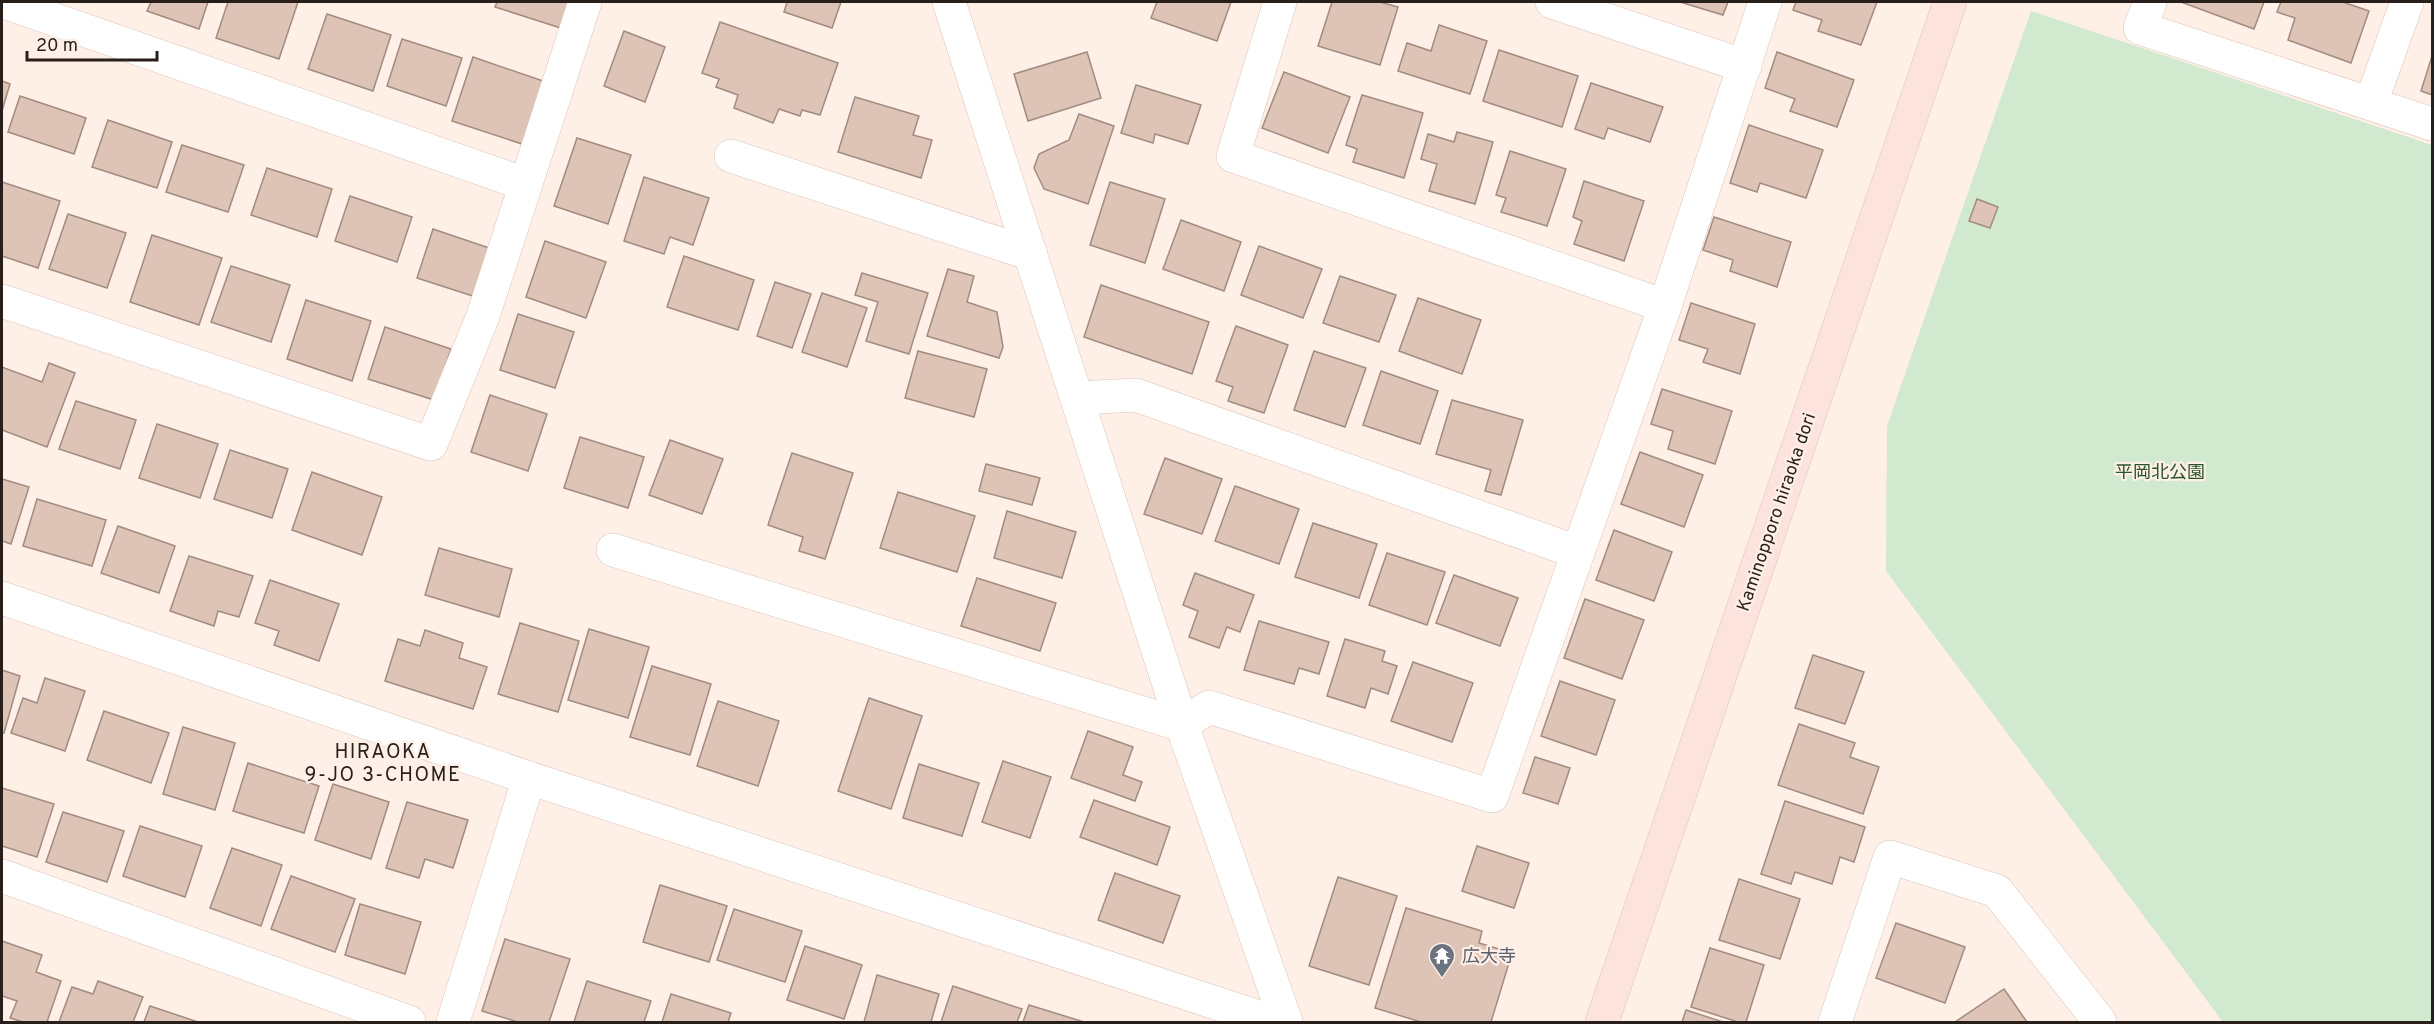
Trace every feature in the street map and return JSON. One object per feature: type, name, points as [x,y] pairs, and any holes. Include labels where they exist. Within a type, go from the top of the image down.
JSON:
[{"type":"street","points":[[4,2],[525,184]]},
{"type":"street","points":[[2,302],[431,444],[483,315],[585,2]]},
{"type":"street","points":[[949,2],[1182,725],[1286,1023]]},
{"type":"street","points":[[1280,2],[1233,156],[1665,306]]},
{"type":"street","points":[[1552,2],[1745,66]]},
{"type":"street","points":[[1182,725],[1209,707],[1492,796],[1665,306],[1765,2]]},
{"type":"street","name":"Kaminopporo hiraoka dori","points":[[1602,1023],[1950,2]]},
{"type":"street","points":[[2150,2],[2140,28],[2433,124]]},
{"type":"street","points":[[2371,103],[2407,2]]},
{"type":"street","points":[[731,156],[1031,254]]},
{"type":"street","points":[[1078,398],[1136,395],[1577,552]]},
{"type":"street","points":[[613,550],[1182,725]]},
{"type":"street","points":[[2,598],[529,778],[1274,1023]]},
{"type":"street","points":[[453,1023],[529,778]]},
{"type":"street","points":[[1835,1023],[1890,857],[1997,891],[2100,1023]]},
{"type":"street","points":[[2,876],[410,1023]]},
{"type":"green space","name":"平岡北公園","points":[[2031,11],[2432,145],[2432,1022],[2223,1022],[1886,571],[1887,426]]},
{"type":"building","points":[[151,2],[208,2],[199,29],[147,11]]},
{"type":"building","points":[[228,2],[298,2],[279,59],[216,38]]},
{"type":"building","points":[[497,2],[577,2],[567,30],[495,7]]},
{"type":"building","points":[[787,2],[841,2],[832,28],[784,12]]},
{"type":"building","points":[[1157,2],[1231,2],[1217,41],[1151,18]]},
{"type":"building","points":[[1332,2],[1380,2],[1398,7],[1380,65],[1318,46]]},
{"type":"building","points":[[1680,2],[1728,2],[1723,15]]},
{"type":"building","points":[[1796,2],[1877,2],[1861,45],[1818,31],[1822,20],[1793,10]]},
{"type":"building","points":[[2181,2],[2264,2],[2254,29]]},
{"type":"building","points":[[2281,2],[2343,2],[2369,11],[2351,63],[2288,40],[2295,18],[2277,12]]},
{"type":"building","points":[[327,14],[391,35],[373,91],[308,69]]},
{"type":"building","points":[[720,22],[838,63],[820,115],[802,110],[800,116],[779,109],[773,123],[734,108],[738,95],[716,87],[719,79],[702,73]]},
{"type":"building","points":[[1439,25],[1487,41],[1470,94],[1398,71],[1407,43],[1431,51]]},
{"type":"building","points":[[624,31],[665,47],[645,102],[604,86]]},
{"type":"building","points":[[402,39],[462,58],[446,106],[387,86]]},
{"type":"building","points":[[1499,50],[1578,76],[1562,127],[1483,101]]},
{"type":"building","points":[[1087,52],[1101,98],[1028,121],[1014,74]]},
{"type":"building","points":[[1777,52],[1854,80],[1837,127],[1790,111],[1795,99],[1765,88]]},
{"type":"building","points":[[2432,56],[2432,95],[2421,91]]},
{"type":"building","points":[[473,57],[543,81],[522,144],[452,121]]},
{"type":"building","points":[[1284,72],[1350,97],[1328,153],[1262,128]]},
{"type":"building","points":[[2,81],[10,84],[2,111]]},
{"type":"building","points":[[1591,83],[1663,107],[1650,142],[1608,128],[1604,139],[1575,129]]},
{"type":"building","points":[[1136,85],[1201,105],[1188,144],[1155,134],[1153,143],[1121,133]]},
{"type":"building","points":[[1362,95],[1423,113],[1404,178],[1353,162],[1357,149],[1346,145]]},
{"type":"building","points":[[20,96],[86,118],[74,154],[8,132]]},
{"type":"building","points":[[855,97],[919,116],[913,135],[932,140],[921,178],[838,152]]},
{"type":"building","points":[[1079,114],[1114,126],[1088,204],[1044,189],[1034,168],[1039,154],[1069,140]]},
{"type":"building","points":[[108,120],[172,142],[157,188],[92,167]]},
{"type":"building","points":[[1749,125],[1823,150],[1806,198],[1760,183],[1757,192],[1730,183]]},
{"type":"building","points":[[1457,132],[1493,142],[1475,204],[1429,191],[1437,164],[1421,159],[1428,134],[1454,142]]},
{"type":"building","points":[[577,138],[631,155],[608,224],[554,206]]},
{"type":"building","points":[[182,145],[244,165],[228,212],[166,192]]},
{"type":"building","points":[[1510,151],[1566,169],[1547,226],[1501,212],[1506,198],[1496,195]]},
{"type":"building","points":[[267,168],[332,189],[317,237],[251,215]]},
{"type":"building","points":[[644,177],[709,198],[693,245],[670,237],[664,254],[624,241]]},
{"type":"building","points":[[1584,181],[1644,201],[1624,261],[1574,244],[1582,221],[1573,217]]},
{"type":"building","points":[[2,182],[60,201],[38,268],[2,256]]},
{"type":"building","points":[[1110,182],[1165,199],[1145,263],[1090,245]]},
{"type":"building","points":[[350,196],[412,217],[397,262],[335,241]]},
{"type":"building","points":[[1977,199],[1998,207],[1990,228],[1969,221]]},
{"type":"building","points":[[68,214],[126,233],[107,288],[49,269]]},
{"type":"building","points":[[1714,217],[1791,242],[1777,287],[1730,271],[1733,260],[1703,250]]},
{"type":"building","points":[[1181,220],[1241,242],[1224,291],[1163,269]]},
{"type":"building","points":[[433,229],[498,251],[482,299],[417,278]]},
{"type":"building","points":[[152,235],[222,258],[199,325],[130,302]]},
{"type":"building","points":[[545,241],[606,262],[586,318],[526,297]]},
{"type":"building","points":[[1259,246],[1322,269],[1303,318],[1241,295]]},
{"type":"building","points":[[684,256],[754,280],[738,330],[667,307]]},
{"type":"building","points":[[231,266],[290,285],[271,342],[211,322]]},
{"type":"building","points":[[948,269],[974,276],[967,302],[997,312],[1003,347],[999,358],[927,336]]},
{"type":"building","points":[[862,273],[928,293],[909,354],[866,341],[878,302],[855,295]]},
{"type":"building","points":[[1340,276],[1396,295],[1379,342],[1323,323]]},
{"type":"building","points":[[775,282],[811,294],[792,348],[757,336]]},
{"type":"building","points":[[1101,285],[1209,322],[1192,374],[1084,337]]},
{"type":"building","points":[[822,293],[867,308],[847,367],[802,352]]},
{"type":"building","points":[[1418,298],[1481,320],[1462,374],[1399,351]]},
{"type":"building","points":[[306,300],[371,321],[352,381],[287,359]]},
{"type":"building","points":[[1691,303],[1755,324],[1740,374],[1703,362],[1708,349],[1679,340]]},
{"type":"building","points":[[518,314],[574,332],[555,388],[500,370]]},
{"type":"building","points":[[1236,326],[1288,345],[1264,413],[1228,401],[1233,387],[1216,381]]},
{"type":"building","points":[[385,327],[451,349],[434,400],[368,379]]},
{"type":"building","points":[[918,351],[987,369],[974,417],[905,398]]},
{"type":"building","points":[[1314,351],[1366,368],[1345,427],[1294,410]]},
{"type":"building","points":[[49,363],[75,373],[47,447],[2,430],[2,367],[42,382]]},
{"type":"building","points":[[1381,371],[1438,391],[1420,444],[1363,425]]},
{"type":"building","points":[[1662,389],[1732,411],[1715,464],[1668,449],[1673,431],[1651,424]]},
{"type":"building","points":[[490,395],[547,414],[528,471],[471,452]]},
{"type":"building","points":[[1452,400],[1523,420],[1501,495],[1485,491],[1491,470],[1436,454]]},
{"type":"building","points":[[76,401],[136,420],[120,469],[59,449]]},
{"type":"building","points":[[157,424],[218,444],[200,498],[139,478]]},
{"type":"building","points":[[580,437],[644,457],[628,508],[564,488]]},
{"type":"building","points":[[670,440],[723,459],[702,514],[649,495]]},
{"type":"building","points":[[230,450],[288,469],[272,518],[214,499]]},
{"type":"building","points":[[1640,452],[1703,475],[1684,527],[1621,504]]},
{"type":"building","points":[[792,453],[853,473],[825,559],[799,551],[803,537],[768,525]]},
{"type":"building","points":[[1165,458],[1222,479],[1202,534],[1144,514]]},
{"type":"building","points":[[986,464],[1040,478],[1032,505],[979,491]]},
{"type":"building","points":[[312,472],[382,497],[362,555],[292,530]]},
{"type":"building","points":[[2,479],[29,487],[11,544],[2,541]]},
{"type":"building","points":[[1235,486],[1299,509],[1279,564],[1215,541]]},
{"type":"building","points":[[898,492],[975,516],[957,572],[880,548]]},
{"type":"building","points":[[37,499],[106,520],[92,566],[23,546]]},
{"type":"building","points":[[1007,511],[1076,532],[1062,578],[994,558]]},
{"type":"building","points":[[1313,523],[1377,544],[1359,598],[1295,577]]},
{"type":"building","points":[[118,526],[175,546],[159,593],[101,573]]},
{"type":"building","points":[[1614,530],[1672,552],[1654,601],[1596,580]]},
{"type":"building","points":[[439,548],[512,569],[499,617],[425,595]]},
{"type":"building","points":[[1387,553],[1445,572],[1427,625],[1369,605]]},
{"type":"building","points":[[189,556],[253,576],[239,617],[218,611],[214,626],[170,611]]},
{"type":"building","points":[[1195,573],[1254,595],[1240,632],[1227,627],[1219,648],[1189,637],[1198,611],[1183,605]]},
{"type":"building","points":[[1454,575],[1518,598],[1500,646],[1436,623]]},
{"type":"building","points":[[977,578],[1056,603],[1040,651],[961,626]]},
{"type":"building","points":[[270,580],[339,604],[319,661],[274,645],[279,631],[255,623]]},
{"type":"building","points":[[1585,599],[1644,620],[1622,679],[1564,658]]},
{"type":"building","points":[[1259,621],[1329,642],[1319,674],[1299,668],[1294,684],[1244,670]]},
{"type":"building","points":[[520,623],[579,641],[558,712],[498,694]]},
{"type":"building","points":[[589,629],[649,647],[628,718],[568,700]]},
{"type":"building","points":[[425,630],[463,643],[459,658],[487,667],[473,709],[385,681],[398,639],[420,646]]},
{"type":"building","points":[[1345,639],[1385,651],[1382,661],[1397,666],[1388,694],[1371,688],[1365,708],[1327,696]]},
{"type":"building","points":[[1813,655],[1864,672],[1845,724],[1795,708]]},
{"type":"building","points":[[1413,662],[1473,683],[1452,742],[1391,721]]},
{"type":"building","points":[[652,666],[711,684],[690,755],[630,737]]},
{"type":"building","points":[[2,670],[20,676],[4,733],[2,733]]},
{"type":"building","points":[[45,678],[85,691],[65,751],[11,733],[23,698],[37,703]]},
{"type":"building","points":[[1560,681],[1615,700],[1596,755],[1541,736]]},
{"type":"building","points":[[869,698],[922,716],[891,809],[838,791]]},
{"type":"building","points":[[718,701],[779,721],[758,786],[697,766]]},
{"type":"building","points":[[104,711],[169,733],[151,783],[87,760]]},
{"type":"building","points":[[1799,724],[1855,743],[1850,757],[1879,767],[1863,814],[1778,785]]},
{"type":"building","points":[[183,727],[235,743],[215,810],[163,794]]},
{"type":"building","points":[[1088,731],[1133,747],[1123,775],[1142,782],[1135,801],[1071,778]]},
{"type":"building","points":[[1535,757],[1570,768],[1558,804],[1523,793]]},
{"type":"building","points":[[1003,761],[1051,777],[1030,838],[982,822]]},
{"type":"building","points":[[248,763],[319,786],[304,833],[233,811]]},
{"type":"building","points":[[919,764],[979,783],[962,836],[903,818]]},
{"type":"building","points":[[333,784],[389,802],[371,859],[315,840]]},
{"type":"building","points":[[2,788],[54,804],[37,857],[2,846]]},
{"type":"building","points":[[1094,800],[1170,827],[1157,865],[1080,837]]},
{"type":"building","points":[[1785,801],[1865,827],[1854,862],[1840,857],[1832,884],[1795,872],[1791,884],[1761,874]]},
{"type":"building","points":[[407,802],[468,820],[453,868],[425,859],[419,878],[386,868]]},
{"type":"building","points":[[63,812],[124,831],[107,882],[46,862]]},
{"type":"building","points":[[140,826],[202,846],[185,897],[123,876]]},
{"type":"building","points":[[1477,846],[1529,863],[1514,908],[1462,891]]},
{"type":"building","points":[[232,848],[282,865],[261,926],[210,908]]},
{"type":"building","points":[[1115,873],[1180,896],[1163,943],[1098,920]]},
{"type":"building","points":[[291,876],[355,899],[335,952],[271,929]]},
{"type":"building","points":[[1338,877],[1397,896],[1369,985],[1309,966]]},
{"type":"building","points":[[1739,879],[1800,899],[1780,959],[1719,940]]},
{"type":"building","points":[[660,885],[727,906],[709,962],[643,942]]},
{"type":"building","points":[[360,904],[421,922],[405,974],[345,955]]},
{"type":"building","points":[[1406,908],[1482,931],[1479,943],[1512,953],[1491,1022],[1421,1022],[1375,1008]]},
{"type":"building","points":[[734,909],[802,931],[785,982],[717,960]]},
{"type":"building","points":[[1896,923],[1965,947],[1945,1003],[1876,978]]},
{"type":"building","points":[[505,939],[570,959],[549,1022],[518,1022],[482,1011]]},
{"type":"building","points":[[2,941],[42,955],[36,972],[61,981],[47,1022],[23,1022],[10,1018],[17,1001],[2,996]]},
{"type":"building","points":[[805,946],[862,965],[844,1019],[787,1000]]},
{"type":"building","points":[[1710,948],[1764,965],[1746,1022],[1738,1022],[1691,1007]]},
{"type":"building","points":[[877,975],[939,994],[931,1022],[864,1022]]},
{"type":"building","points":[[98,981],[143,997],[133,1022],[59,1022],[72,987],[93,994]]},
{"type":"building","points":[[587,981],[651,1001],[644,1022],[574,1022]]},
{"type":"building","points":[[953,986],[1022,1009],[1017,1022],[941,1022]]},
{"type":"building","points":[[2004,989],[2027,1022],[1955,1022]]},
{"type":"building","points":[[671,994],[731,1013],[728,1022],[662,1022]]},
{"type":"building","points":[[1029,1005],[1084,1022],[1023,1022]]},
{"type":"building","points":[[150,1006],[198,1022],[144,1022]]},
{"type":"building","points":[[1686,1010],[1723,1022],[1682,1022]]},
{"type":"place","name":"広大寺","points":[[1442,979]]},
{"type":"district","name":"HIRAOKA 9-JO 3-CHOME","points":[[383,762]]}]
